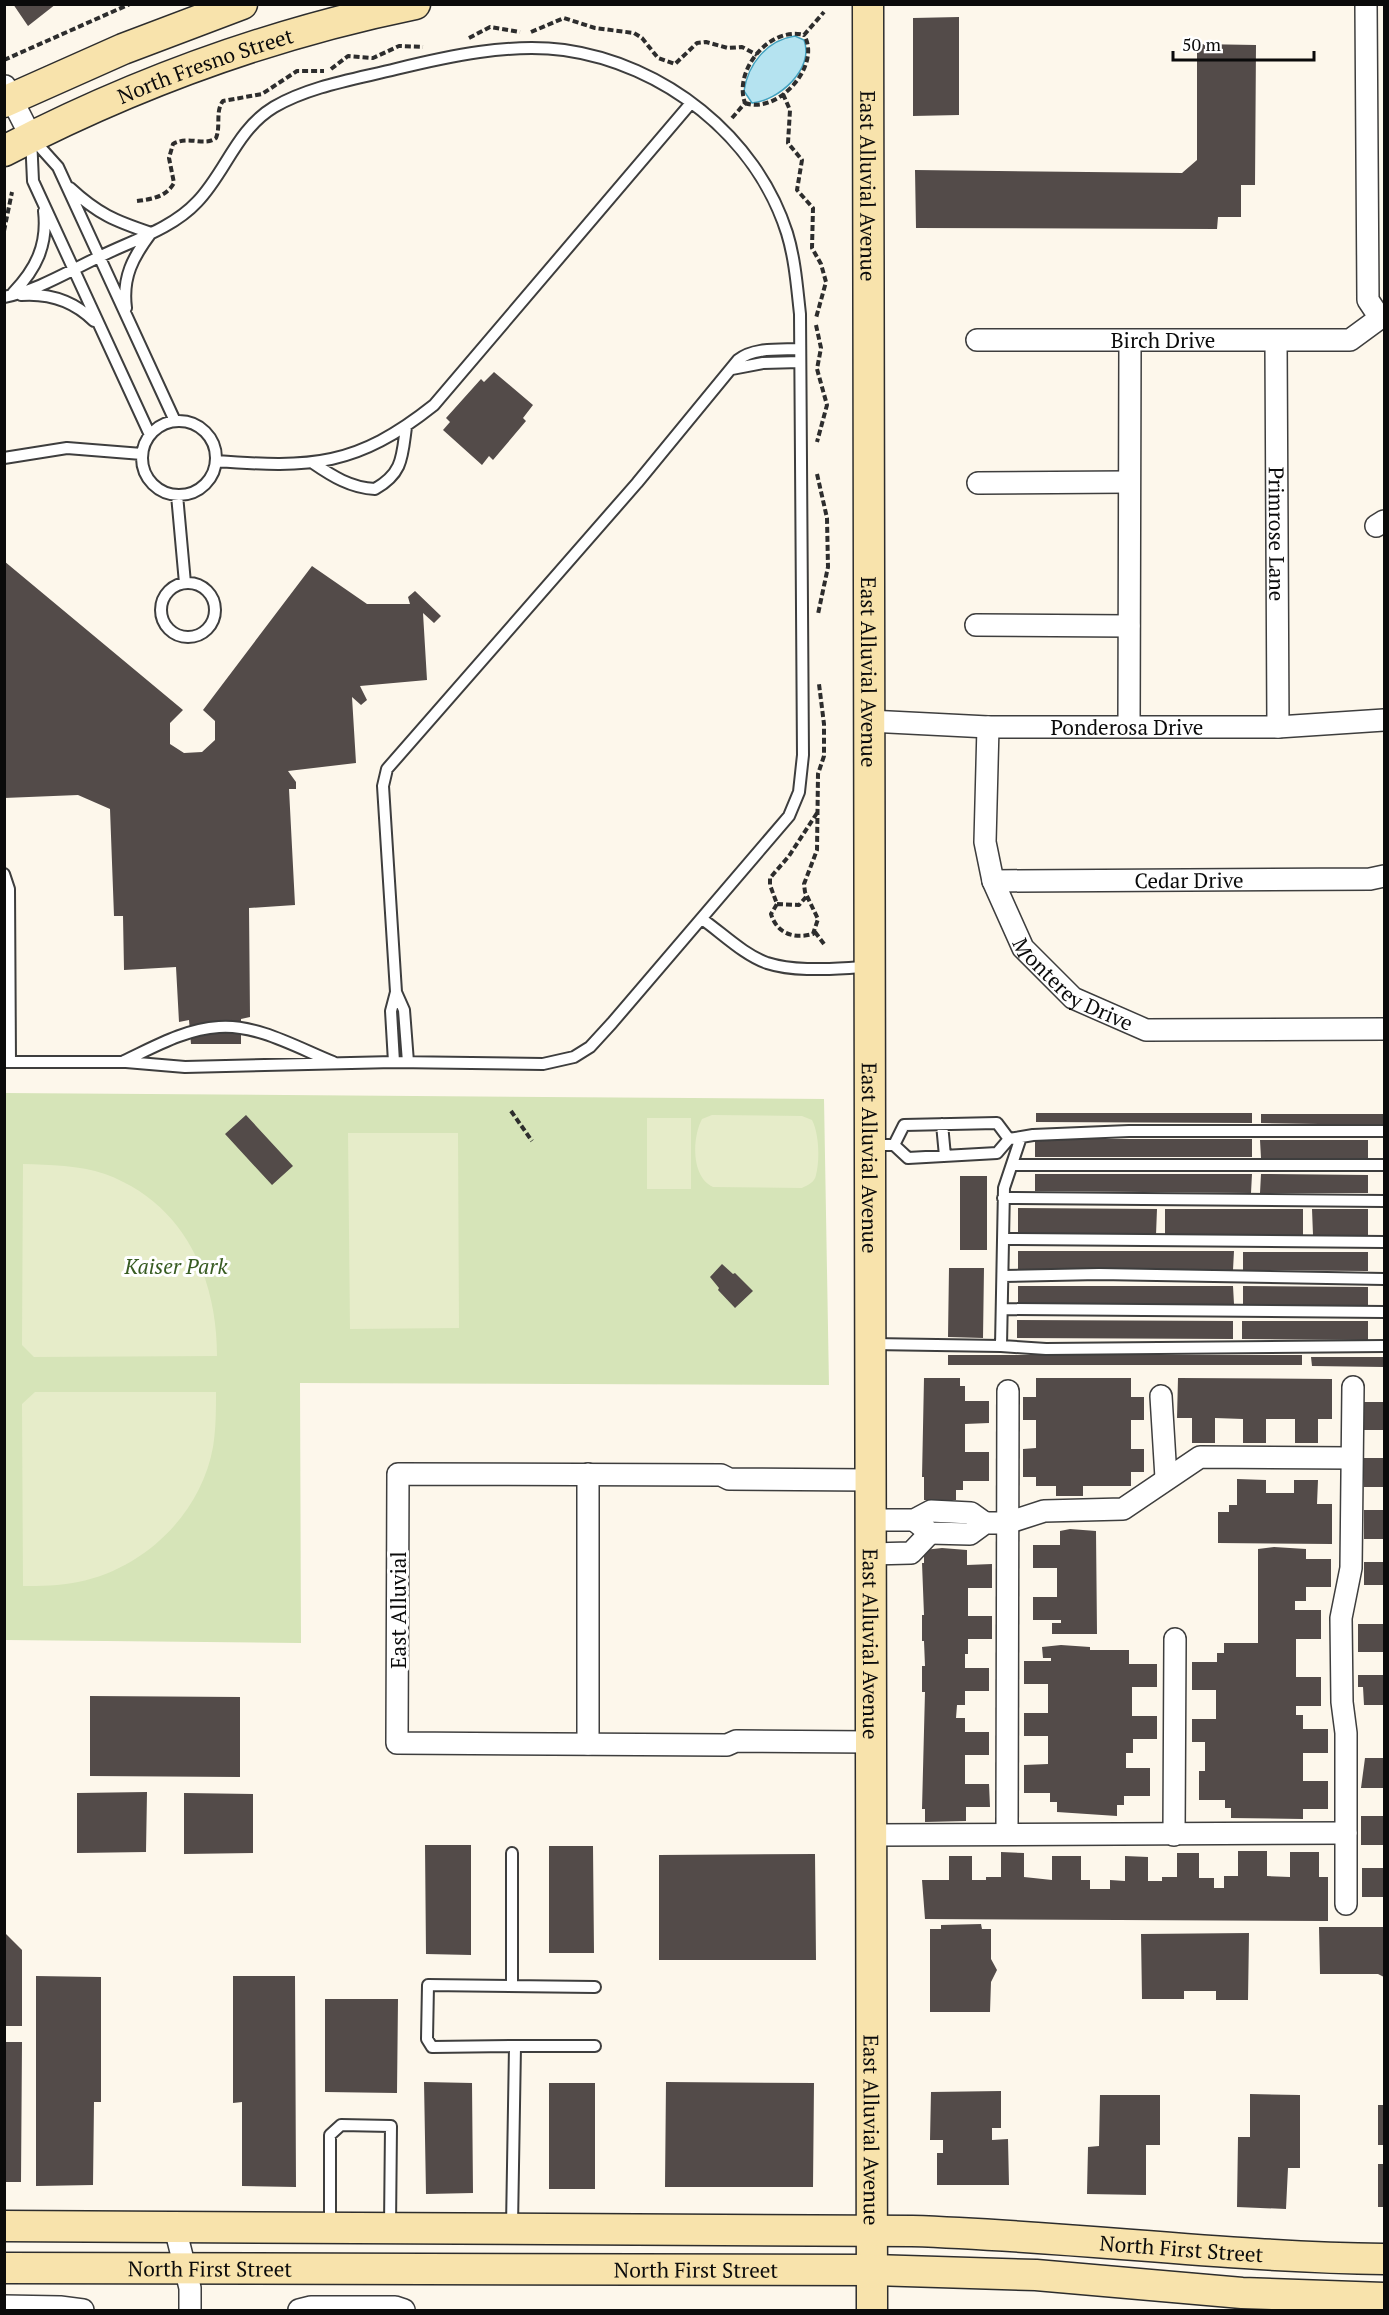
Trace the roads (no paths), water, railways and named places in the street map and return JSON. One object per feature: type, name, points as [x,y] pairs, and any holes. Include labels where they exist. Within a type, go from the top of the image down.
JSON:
[{"type":"main road","name":"North Fresno Street","points":[[7,95],[242,4]]},
{"type":"main road","name":"North Fresno Street","points":[[4,151],[30,137],[189,69],[301,32],[416,4]]},
{"type":"main road","name":"East Alluvial Avenue","points":[[868,4],[870,967],[882,1145],[870,1344],[872,2310]]},
{"type":"main road","name":"North First Street","points":[[4,2226],[873,2231],[1004,2234],[1267,2255],[1384,2259]]},
{"type":"main road","name":"North First Street","points":[[4,2268],[873,2270],[1036,2275],[1242,2293],[1384,2298]]},
{"type":"main road","points":[[1242,2293],[1330,2281],[1384,2282]]},
{"type":"street","points":[[1366,4],[1376,76],[1376,225],[1368,300],[1382,321]]},
{"type":"street","points":[[7,95],[30,137]]},
{"type":"street","name":"Birch Drive","points":[[977,340],[1276,342],[1350,340],[1382,321]]},
{"type":"street","points":[[1129,725],[1130,341]]},
{"type":"street","name":"Primrose Lane","points":[[1276,342],[1278,727]]},
{"type":"street","points":[[978,483],[1129,482]]},
{"type":"street","points":[[976,625],[1129,626]]},
{"type":"street","name":"Ponderosa Drive","points":[[869,721],[987,727],[1129,725],[1278,727],[1384,720]]},
{"type":"street","name":"Monterey Drive","points":[[987,727],[985,842],[993,881],[1023,948],[1073,998],[1146,1030],[1384,1029]]},
{"type":"street","name":"Cedar Drive","points":[[993,881],[1358,879],[1384,876]]},
{"type":"street","points":[[1346,1904],[1346,1733],[1341,1702],[1341,1618],[1351,1568],[1353,1387]]},
{"type":"street","points":[[1007,1833],[1008,1392]]},
{"type":"street","points":[[1161,1396],[1166,1478]]},
{"type":"street","points":[[870,1554],[911,1553],[931,1511],[971,1513],[985,1523],[1007,1523],[1044,1511],[1123,1509],[1200,1456],[1351,1458]]},
{"type":"street","name":"East Alluvial","points":[[870,1480],[588,1474],[398,1474],[397,1743],[727,1745],[736,1741],[871,1742]]},
{"type":"street","points":[[588,1474],[588,1744]]},
{"type":"street","points":[[871,1520],[922,1526]]},
{"type":"street","points":[[1174,1835],[1175,1640]]},
{"type":"street","points":[[872,1834],[1346,1833]]},
{"type":"street","points":[[175,2228],[190,2288],[190,2310]]},
{"type":"street","points":[[4,2306],[83,2310]]},
{"type":"street","points":[[299,2310],[311,2307],[396,2307],[404,2310]]},
{"type":"lane","points":[[4,874],[9,889],[7,1062],[122,1062],[185,1067],[267,1067],[394,1062],[543,1064],[574,1057],[590,1047],[789,816],[799,792],[802,755],[800,314],[794,266],[778,209],[747,157],[691,103],[641,72],[605,58],[563,50],[501,50],[408,66],[327,87],[275,106],[248,128],[198,202],[151,233],[9,296]]},
{"type":"lane","points":[[216,461],[282,465],[333,460],[366,448],[406,427],[434,405],[691,103]]},
{"type":"lane","points":[[30,137],[58,167],[175,421]]},
{"type":"lane","points":[[30,137],[33,181],[150,435]]},
{"type":"lane","points":[[66,183],[99,213],[119,223],[151,233]]},
{"type":"lane","points":[[9,296],[28,276],[42,253],[45,222],[40,196]]},
{"type":"lane","points":[[127,316],[126,274],[138,249],[151,233]]},
{"type":"lane","points":[[9,296],[45,296],[69,302],[82,309],[100,328]]},
{"type":"lane","points":[[394,1062],[391,1011],[396,992],[383,786],[387,769],[637,483],[745,354],[800,349]]},
{"type":"lane","points":[[732,369],[763,363],[800,362]]},
{"type":"lane","points":[[175,421],[196,425],[205,431],[212,440],[216,461],[213,472],[199,489],[177,495],[155,486],[143,466],[142,454],[150,435],[157,428],[175,421]]},
{"type":"lane","points":[[313,463],[332,476],[364,489],[375,489],[397,471],[402,457],[406,427]]},
{"type":"lane","points":[[4,458],[67,448],[142,454]]},
{"type":"lane","points":[[177,495],[185,582]]},
{"type":"lane","points":[[185,582],[204,588],[209,593],[215,608],[212,623],[207,629],[190,637],[172,632],[161,616],[161,607],[168,590],[185,582]]},
{"type":"lane","points":[[702,919],[767,963],[790,967],[870,967]]},
{"type":"lane","points":[[396,992],[404,1010],[408,1062]]},
{"type":"lane","points":[[122,1062],[177,1036],[219,1027],[236,1027],[263,1034],[336,1063]]},
{"type":"lane","points":[[1009,1139],[997,1123],[904,1125],[882,1145],[909,1158],[997,1153],[1009,1139],[1021,1137],[1129,1131],[1384,1131]]},
{"type":"lane","points":[[942,1124],[945,1156]]},
{"type":"lane","points":[[1001,1346],[1004,1188],[1021,1137]]},
{"type":"lane","points":[[1012,1166],[1384,1166]]},
{"type":"lane","points":[[1004,1198],[1384,1202]]},
{"type":"lane","points":[[1003,1239],[1384,1242]]},
{"type":"lane","points":[[1003,1276],[1098,1274],[1384,1279]]},
{"type":"lane","points":[[1002,1309],[1384,1312]]},
{"type":"lane","points":[[870,1344],[1046,1349],[1384,1346]]},
{"type":"lane","points":[[512,1853],[512,1986]]},
{"type":"lane","points":[[595,1987],[428,1985],[428,2039],[432,2047],[595,2046]]},
{"type":"lane","points":[[512,2229],[515,2046]]},
{"type":"lane","points":[[330,2229],[330,2135],[341,2125],[351,2125],[391,2126],[390,2229]]},
{"type":"water","points":[[795,36],[804,40],[806,51],[799,72],[783,90],[762,101],[752,103],[744,91],[750,72],[760,55],[776,42]]},
{"type":"park label","name":"Kaiser Park","points":[[176,1266]]}]
